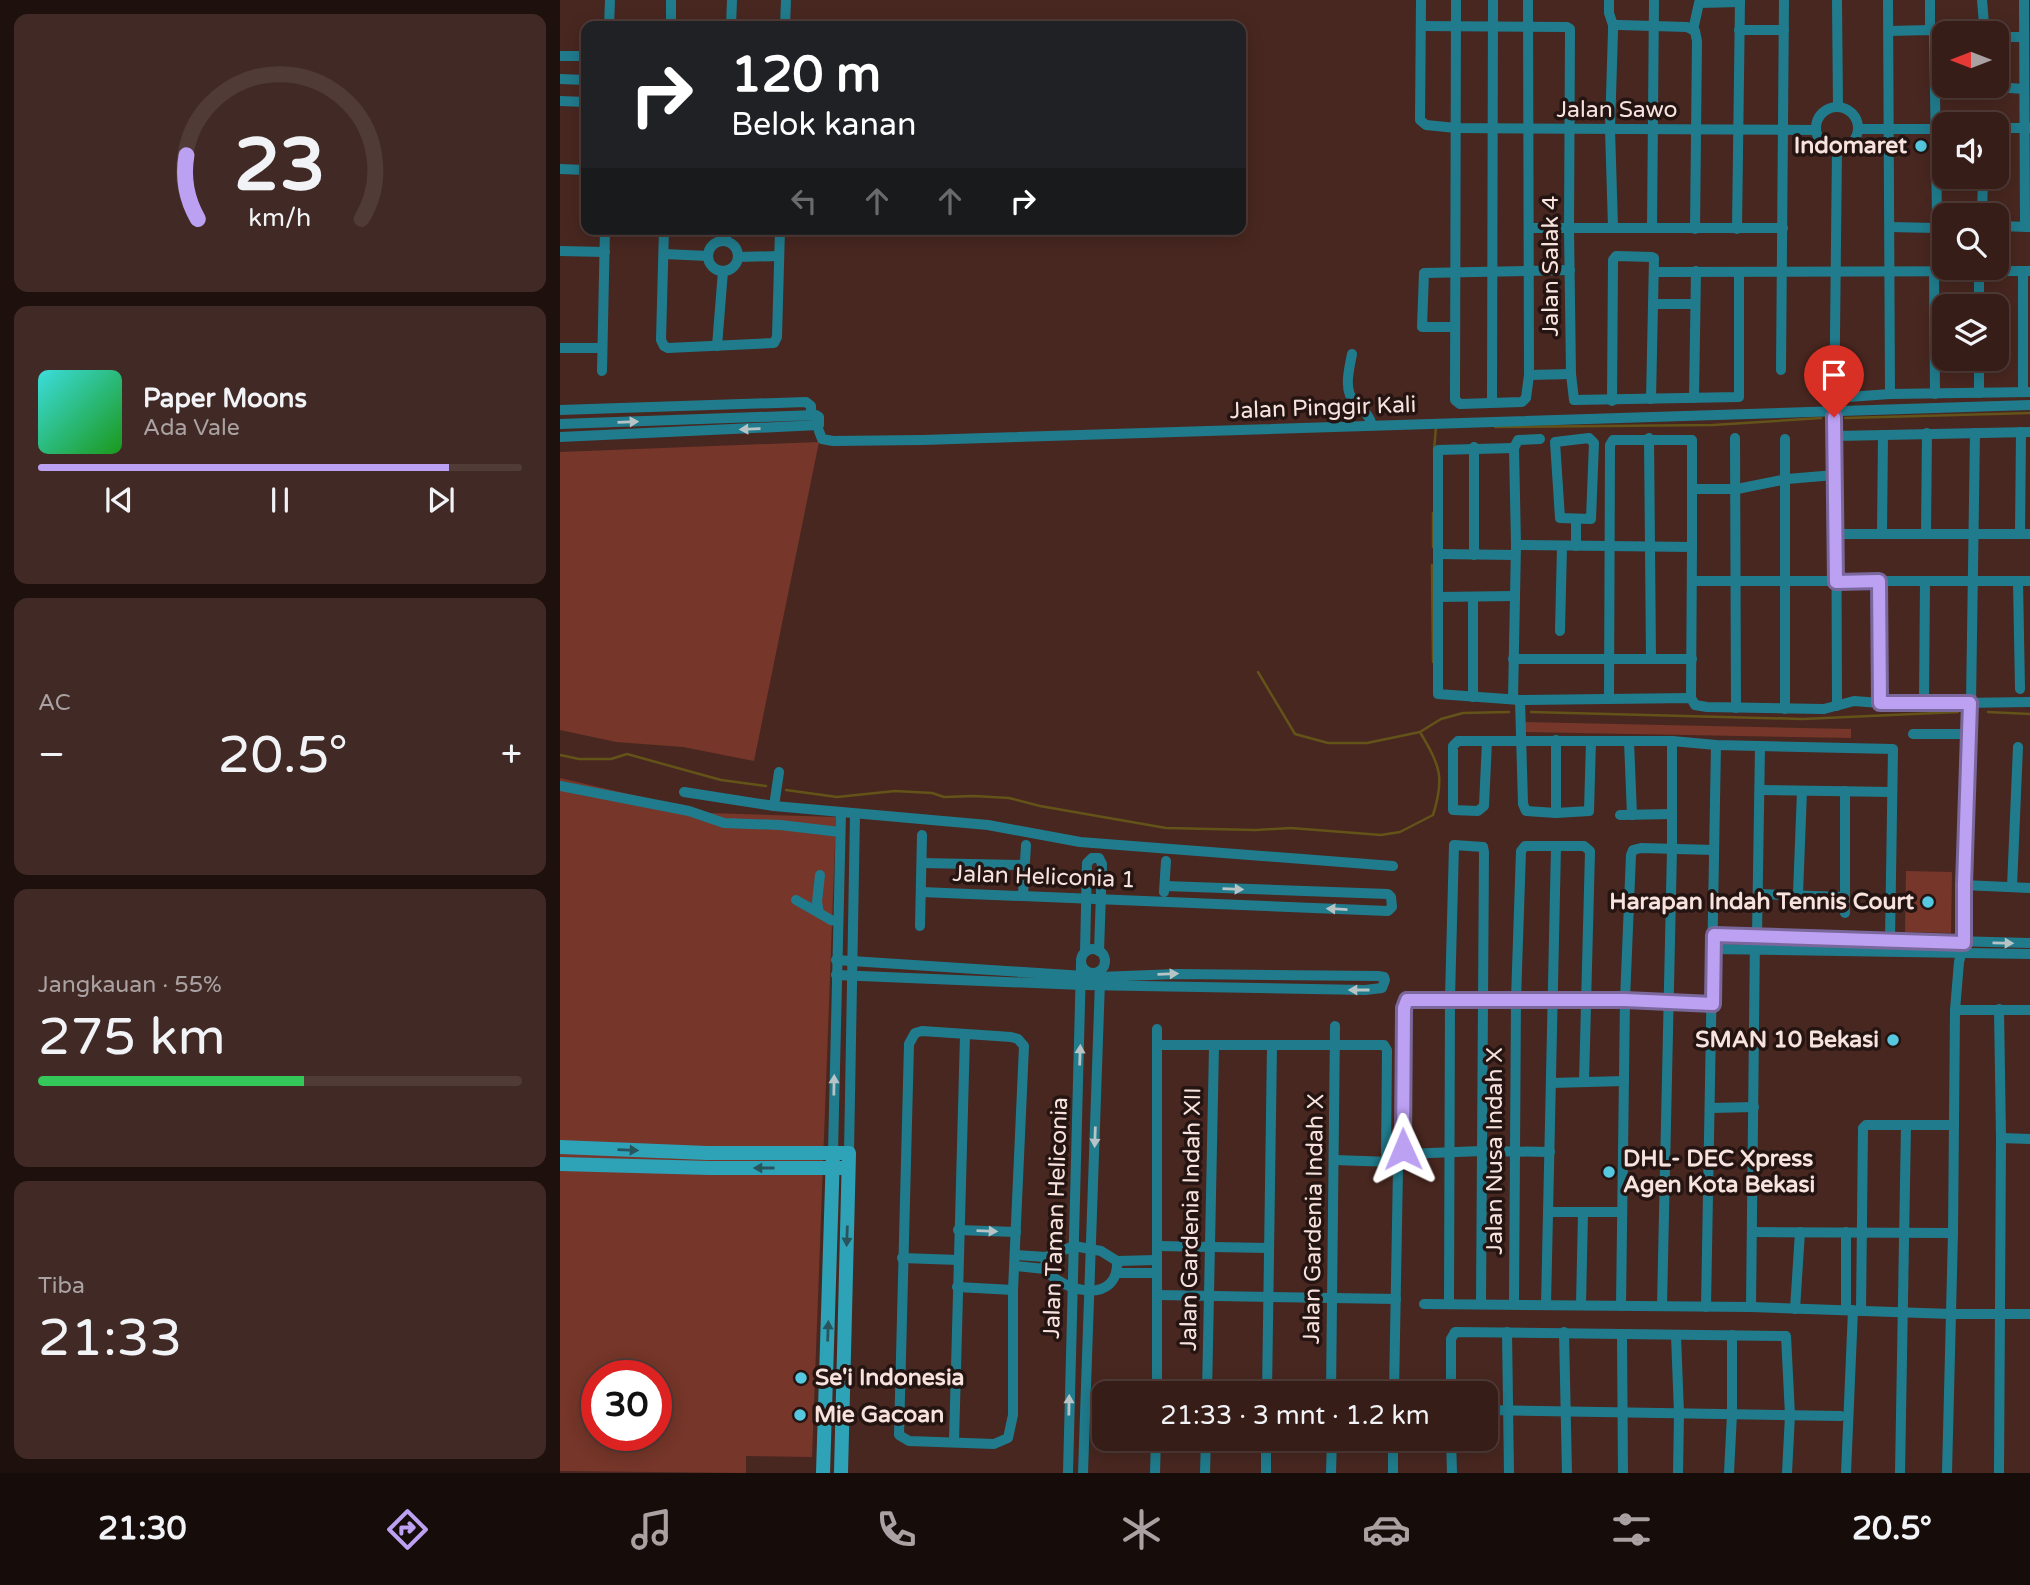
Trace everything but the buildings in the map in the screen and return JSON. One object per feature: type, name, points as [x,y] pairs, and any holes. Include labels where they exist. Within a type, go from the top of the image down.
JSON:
[{"type":"street","points":[[609,21],[610,0]]},
{"type":"street","points":[[671,0],[671,21]]},
{"type":"street","points":[[731,21],[732,0]]},
{"type":"street","points":[[785,21],[786,0]]},
{"type":"street","points":[[1421,0],[1421,26],[1528,27]]},
{"type":"street","points":[[1457,0],[1454,327],[1457,402],[1525,401],[1528,375],[1528,0]]},
{"type":"street","points":[[1492,402],[1493,0]]},
{"type":"street","points":[[1609,0],[1613,25],[1610,129],[1613,227]]},
{"type":"street","points":[[1652,228],[1654,0]]},
{"type":"street","points":[[1781,370],[1784,0]]},
{"type":"street","points":[[1837,0],[1838,107]]},
{"type":"street","points":[[1888,0],[1890,394]]},
{"type":"street","points":[[1930,0],[1930,30]]},
{"type":"street","points":[[1983,0],[1984,21]]},
{"type":"street","points":[[2009,226],[2027,227],[2024,0]]},
{"type":"street","points":[[1695,229],[1697,41],[1693,30],[1699,3],[1740,1],[1737,229]]},
{"type":"street","points":[[1613,25],[1687,27],[1693,30]]},
{"type":"street","name":"Jalan Sawo","points":[[1421,26],[1420,120],[1426,125],[1456,128],[1816,130]]},
{"type":"street","name":"Jalan Salak 4","points":[[1528,27],[1570,29],[1569,227],[1573,399],[1612,401]]},
{"type":"street","points":[[1739,30],[1784,30]]},
{"type":"street","points":[[1889,31],[1930,30],[1934,33],[1939,112]]},
{"type":"street","points":[[560,56],[581,56]]},
{"type":"street","points":[[560,79],[581,80]]},
{"type":"street","points":[[2009,89],[2024,89]]},
{"type":"street","points":[[560,101],[581,102]]},
{"type":"street","points":[[1838,107],[1846,109],[1853,116],[1858,129],[1853,141],[1846,147],[1837,149],[1823,144],[1816,130],[1819,116],[1838,107]]},
{"type":"street","points":[[2009,128],[2027,128]]},
{"type":"street","points":[[1858,129],[1932,129]]},
{"type":"street","points":[[1837,149],[1834,398],[1837,706]]},
{"type":"street","points":[[560,169],[581,170]]},
{"type":"street","points":[[1890,227],[1932,228]]},
{"type":"street","points":[[1529,228],[1783,229]]},
{"type":"street","points":[[601,371],[605,235]]},
{"type":"street","points":[[664,235],[661,340],[664,346],[774,343],[777,337],[780,235]]},
{"type":"street","points":[[726,235],[726,241]]},
{"type":"street","points":[[726,241],[737,249],[738,257],[731,270],[723,271],[710,264],[708,256],[716,243],[726,241]]},
{"type":"street","points":[[560,251],[605,252]]},
{"type":"street","points":[[664,254],[708,256]]},
{"type":"street","points":[[738,257],[779,256]]},
{"type":"street","points":[[1651,399],[1654,257],[1614,258],[1612,401],[1739,397],[1739,272]]},
{"type":"street","points":[[1454,327],[1424,328],[1421,325],[1424,273],[1570,270]]},
{"type":"street","points":[[717,346],[723,271]]},
{"type":"street","points":[[1694,398],[1696,271]]},
{"type":"street","points":[[1655,272],[1932,271]]},
{"type":"street","points":[[1834,398],[1890,394],[2027,392],[2027,271],[2009,271]]},
{"type":"street","points":[[1934,280],[1935,394]]},
{"type":"street","points":[[1654,304],[1695,303]]},
{"type":"street","points":[[560,348],[602,348]]},
{"type":"street","points":[[1352,354],[1349,393],[1352,400],[1367,414],[1372,425]]},
{"type":"street","points":[[1979,371],[1979,393]]},
{"type":"street","points":[[1528,375],[1571,374]]},
{"type":"street","points":[[560,410],[806,402],[811,406],[811,415]]},
{"type":"street","points":[[1835,423],[2030,405]]},
{"type":"street","points":[[560,424],[811,415],[819,417],[818,426],[560,437]]},
{"type":"street","points":[[1835,423],[1884,435],[2025,432],[2025,534],[1835,534]]},
{"type":"street","name":"Jalan Pinggir Kali","points":[[819,431],[822,439],[833,441],[1079,436],[1372,425],[1835,423]]},
{"type":"street","points":[[1926,534],[1927,433]]},
{"type":"street","points":[[1947,1473],[1955,1010],[1960,953],[1964,943],[1975,535],[1975,433]]},
{"type":"street","points":[[1882,533],[1884,435]]},
{"type":"street","points":[[1589,438],[1594,443],[1591,518],[1576,519],[1559,517],[1555,444],[1559,440],[1589,438]]},
{"type":"street","points":[[1649,438],[1651,659]]},
{"type":"street","points":[[1609,699],[1610,443],[1615,440],[1649,438],[1692,440],[1691,698],[1695,705],[1824,709],[1854,701],[1970,704],[2030,702]]},
{"type":"street","points":[[1735,438],[1736,708]]},
{"type":"street","points":[[1540,439],[1518,440],[1514,448],[1513,659],[1520,728],[1523,804],[1528,812],[1588,811],[1591,807],[1591,741]]},
{"type":"street","points":[[1785,439],[1785,709]]},
{"type":"street","points":[[1474,447],[1474,555]]},
{"type":"street","points":[[1514,448],[1438,450],[1438,694],[1518,703],[1691,698]]},
{"type":"street","points":[[1693,489],[1737,489],[1787,479],[1835,475]]},
{"type":"street","points":[[1576,519],[1576,546]]},
{"type":"street","points":[[1438,554],[1474,555],[1562,546],[1692,548]]},
{"type":"street","points":[[1560,631],[1562,546]]},
{"type":"street","points":[[1693,581],[2030,581]]},
{"type":"street","points":[[1879,581],[1880,703]]},
{"type":"street","points":[[1924,703],[1925,581]]},
{"type":"street","points":[[2018,581],[2020,689]]},
{"type":"street","points":[[1438,597],[1513,596]]},
{"type":"street","points":[[1473,597],[1473,697]]},
{"type":"street","points":[[1513,659],[1692,659]]},
{"type":"street","points":[[1913,734],[1970,729]]},
{"type":"street","points":[[1487,741],[1484,806],[1478,811],[1453,810],[1454,743],[1458,741],[1520,740],[1672,741],[1716,745],[1893,748],[1890,940]]},
{"type":"street","points":[[1556,740],[1556,813]]},
{"type":"street","points":[[1629,741],[1632,815]]},
{"type":"street","points":[[1662,1306],[1672,741]]},
{"type":"street","points":[[1706,1304],[1716,745]]},
{"type":"street","points":[[1751,1307],[1760,746]]},
{"type":"street","points":[[2012,887],[2018,747]]},
{"type":"street","points":[[774,806],[779,772]]},
{"type":"street","points":[[560,786],[689,811],[724,823],[780,825],[840,832]]},
{"type":"street","points":[[1760,790],[1892,792]]},
{"type":"street","points":[[1798,894],[1802,790]]},
{"type":"street","points":[[1845,791],[1845,913]]},
{"type":"street","points":[[684,792],[774,806],[988,825],[1080,842],[1393,866]]},
{"type":"street","points":[[823,1473],[841,813]]},
{"type":"street","points":[[841,1473],[855,814]]},
{"type":"street","points":[[1620,815],[1672,814]]},
{"type":"street","points":[[920,926],[922,835]]},
{"type":"street","points":[[1023,895],[1026,845]]},
{"type":"street","points":[[1449,1303],[1450,998],[1454,845],[1483,846],[1484,852],[1481,1303]]},
{"type":"street","name":"Jalan Nusa Indah X","points":[[1514,1303],[1516,999],[1521,851],[1525,846],[1556,847]]},
{"type":"street","points":[[1546,1305],[1556,847],[1584,846],[1591,854],[1584,1082]]},
{"type":"street","points":[[1621,1306],[1625,1000],[1631,855],[1636,848],[1714,850]]},
{"type":"street","name":"Jalan Taman Heliconia","points":[[1068,1473],[1087,863],[1096,857],[1102,864],[1099,951],[1104,961],[1100,977],[1083,1473]]},
{"type":"street","points":[[1164,901],[1166,861]]},
{"type":"street","points":[[922,863],[1024,865]]},
{"type":"street","points":[[819,913],[817,902],[820,875]]},
{"type":"street","points":[[1964,885],[2030,888]]},
{"type":"street","name":"Jalan Heliconia 1","points":[[921,891],[1388,911],[1392,906],[1388,894],[1165,886]]},
{"type":"street","points":[[1758,894],[1844,897]]},
{"type":"street","points":[[796,900],[837,921]]},
{"type":"street","points":[[1086,924],[1099,925]]},
{"type":"street","points":[[1714,935],[2030,943]]},
{"type":"street","points":[[1085,952],[1092,949],[1099,951]]},
{"type":"street","points":[[1714,949],[2030,954]]},
{"type":"street","points":[[836,960],[1100,977],[1365,990],[1382,988],[1385,980],[1378,976],[1177,974],[1100,977]]},
{"type":"street","points":[[836,975],[1082,975],[1087,971],[1096,972],[1100,977]]},
{"type":"street","points":[[1550,1152],[1405,1154],[1402,1144],[1404,1005],[1410,999],[1625,1000],[1713,1004]]},
{"type":"street","points":[[1999,1009],[1999,1473]]},
{"type":"street","points":[[1955,1010],[2030,1010]]},
{"type":"street","name":"Jalan Gardenia Indah X","points":[[1331,1381],[1335,1026]]},
{"type":"street","points":[[1157,1029],[1157,1381]]},
{"type":"street","points":[[918,1031],[1011,1037],[1018,1039],[1024,1046],[1016,1232],[1013,1415],[1008,1438],[994,1444],[909,1441],[899,1435],[902,1258],[909,1044],[918,1031]]},
{"type":"street","points":[[954,1442],[965,1035]]},
{"type":"street","points":[[1157,1045],[1384,1045],[1386,1162]]},
{"type":"street","points":[[1267,1381],[1272,1045]]},
{"type":"street","name":"Jalan Gardenia Indah XII","points":[[1208,1381],[1214,1046]]},
{"type":"street","points":[[1552,1083],[1624,1081]]},
{"type":"street","points":[[1710,1108],[1754,1107]]},
{"type":"street","points":[[1846,1473],[1853,1310],[1861,1232],[1863,1128],[1866,1125],[1954,1125]]},
{"type":"street","points":[[1900,1473],[1906,1125]]},
{"type":"street","points":[[2001,1138],[2030,1139]]},
{"type":"street","points":[[560,1147],[833,1161]]},
{"type":"street","points":[[1335,1160],[1386,1162],[1396,1164],[1398,1171],[1394,1381]]},
{"type":"street","points":[[560,1164],[710,1168],[849,1161]]},
{"type":"street","points":[[1548,1212],[1622,1212]]},
{"type":"street","points":[[1581,1305],[1583,1212]]},
{"type":"street","points":[[958,1230],[1016,1232]]},
{"type":"street","points":[[1753,1232],[1953,1233]]},
{"type":"street","points":[[1795,1309],[1800,1232]]},
{"type":"street","points":[[1846,1232],[1853,1310]]},
{"type":"street","points":[[1015,1255],[1046,1256],[1074,1246],[1091,1247],[1117,1261],[1157,1260]]},
{"type":"street","points":[[1158,1246],[1268,1248]]},
{"type":"street","points":[[1045,1269],[1046,1256]]},
{"type":"street","points":[[902,1258],[958,1260]]},
{"type":"street","points":[[1015,1266],[1045,1269],[1059,1283],[1072,1289],[1088,1290],[1110,1284],[1118,1273],[1117,1261]]},
{"type":"street","points":[[1118,1273],[1157,1273]]},
{"type":"street","points":[[957,1286],[1013,1290]]},
{"type":"street","points":[[1158,1295],[1396,1299]]},
{"type":"street","points":[[1424,1304],[1706,1304],[1951,1314],[2030,1314]]},
{"type":"street","points":[[1451,1381],[1451,1339],[1455,1332],[1786,1336],[1790,1415],[1787,1473]]},
{"type":"street","points":[[1507,1332],[1509,1473]]},
{"type":"street","points":[[1564,1332],[1567,1473]]},
{"type":"street","points":[[1622,1334],[1623,1473]]},
{"type":"street","points":[[1729,1473],[1732,1335]]},
{"type":"street","points":[[1676,1336],[1678,1473]]},
{"type":"street","points":[[1498,1410],[1841,1416]]},
{"type":"street","points":[[1155,1473],[1156,1451]]},
{"type":"street","points":[[1205,1473],[1206,1451]]},
{"type":"street","points":[[1266,1451],[1266,1473]]},
{"type":"street","points":[[1331,1473],[1332,1451]]},
{"type":"street","points":[[1393,1473],[1394,1451]]},
{"type":"street","points":[[1451,1451],[1452,1473]]},
{"type":"shaded area","points":[[819,442],[754,761],[683,747],[616,742],[560,730],[560,452]]},
{"type":"shaded area","points":[[1520,722],[1851,729],[1851,738],[1520,732]]},
{"type":"shaded area","points":[[560,778],[710,813],[836,817],[812,1457],[746,1456],[746,1473],[560,1471]]},
{"type":"shaded area","name":"Harapan Indah Tennis Court","points":[[1906,871],[1952,872],[1951,933],[1905,932]]},
{"type":"waterway","points":[[1845,418],[2030,413]]},
{"type":"waterway","points":[[1495,427],[1713,425],[1821,418]]},
{"type":"waterway","points":[[1434,450],[1436,427]]},
{"type":"waterway","points":[[1433,513],[1433,547]]},
{"type":"waterway","points":[[1432,565],[1433,662]]},
{"type":"waterway","points":[[1258,672],[1295,734],[1328,743],[1367,743],[1420,732],[1441,719],[1463,713],[1509,712]]},
{"type":"waterway","points":[[1531,712],[1803,719],[1958,712]]},
{"type":"waterway","points":[[1988,712],[2030,714]]},
{"type":"waterway","points":[[786,790],[837,797],[895,791],[932,793],[944,797],[1009,798],[1166,828],[1291,828],[1381,835],[1400,832],[1433,815],[1439,791],[1438,772],[1420,732]]},
{"type":"waterway","points":[[560,755],[579,759],[611,759],[627,754],[721,780],[766,786]]},
{"type":"place","name":"Indomaret","points":[[1921,146]]},
{"type":"place","name":"Harapan Indah Tennis Court","points":[[1928,902]]},
{"type":"place","name":"SMAN 10 Bekasi","points":[[1893,1040]]},
{"type":"place","name":"DHL- DEC Xpress Agen Kota Bekasi","points":[[1609,1172]]},
{"type":"place","name":"Se'i Indonesia","points":[[801,1378]]},
{"type":"place","name":"Mie Gacoan","points":[[800,1415]]},
{"type":"route","points":[[1403,1149],[1404,1008],[1407,1000],[1625,1000],[1713,1004],[1714,935],[1964,943],[1970,703],[1880,703],[1879,581],[1836,582],[1834,417]]}]
